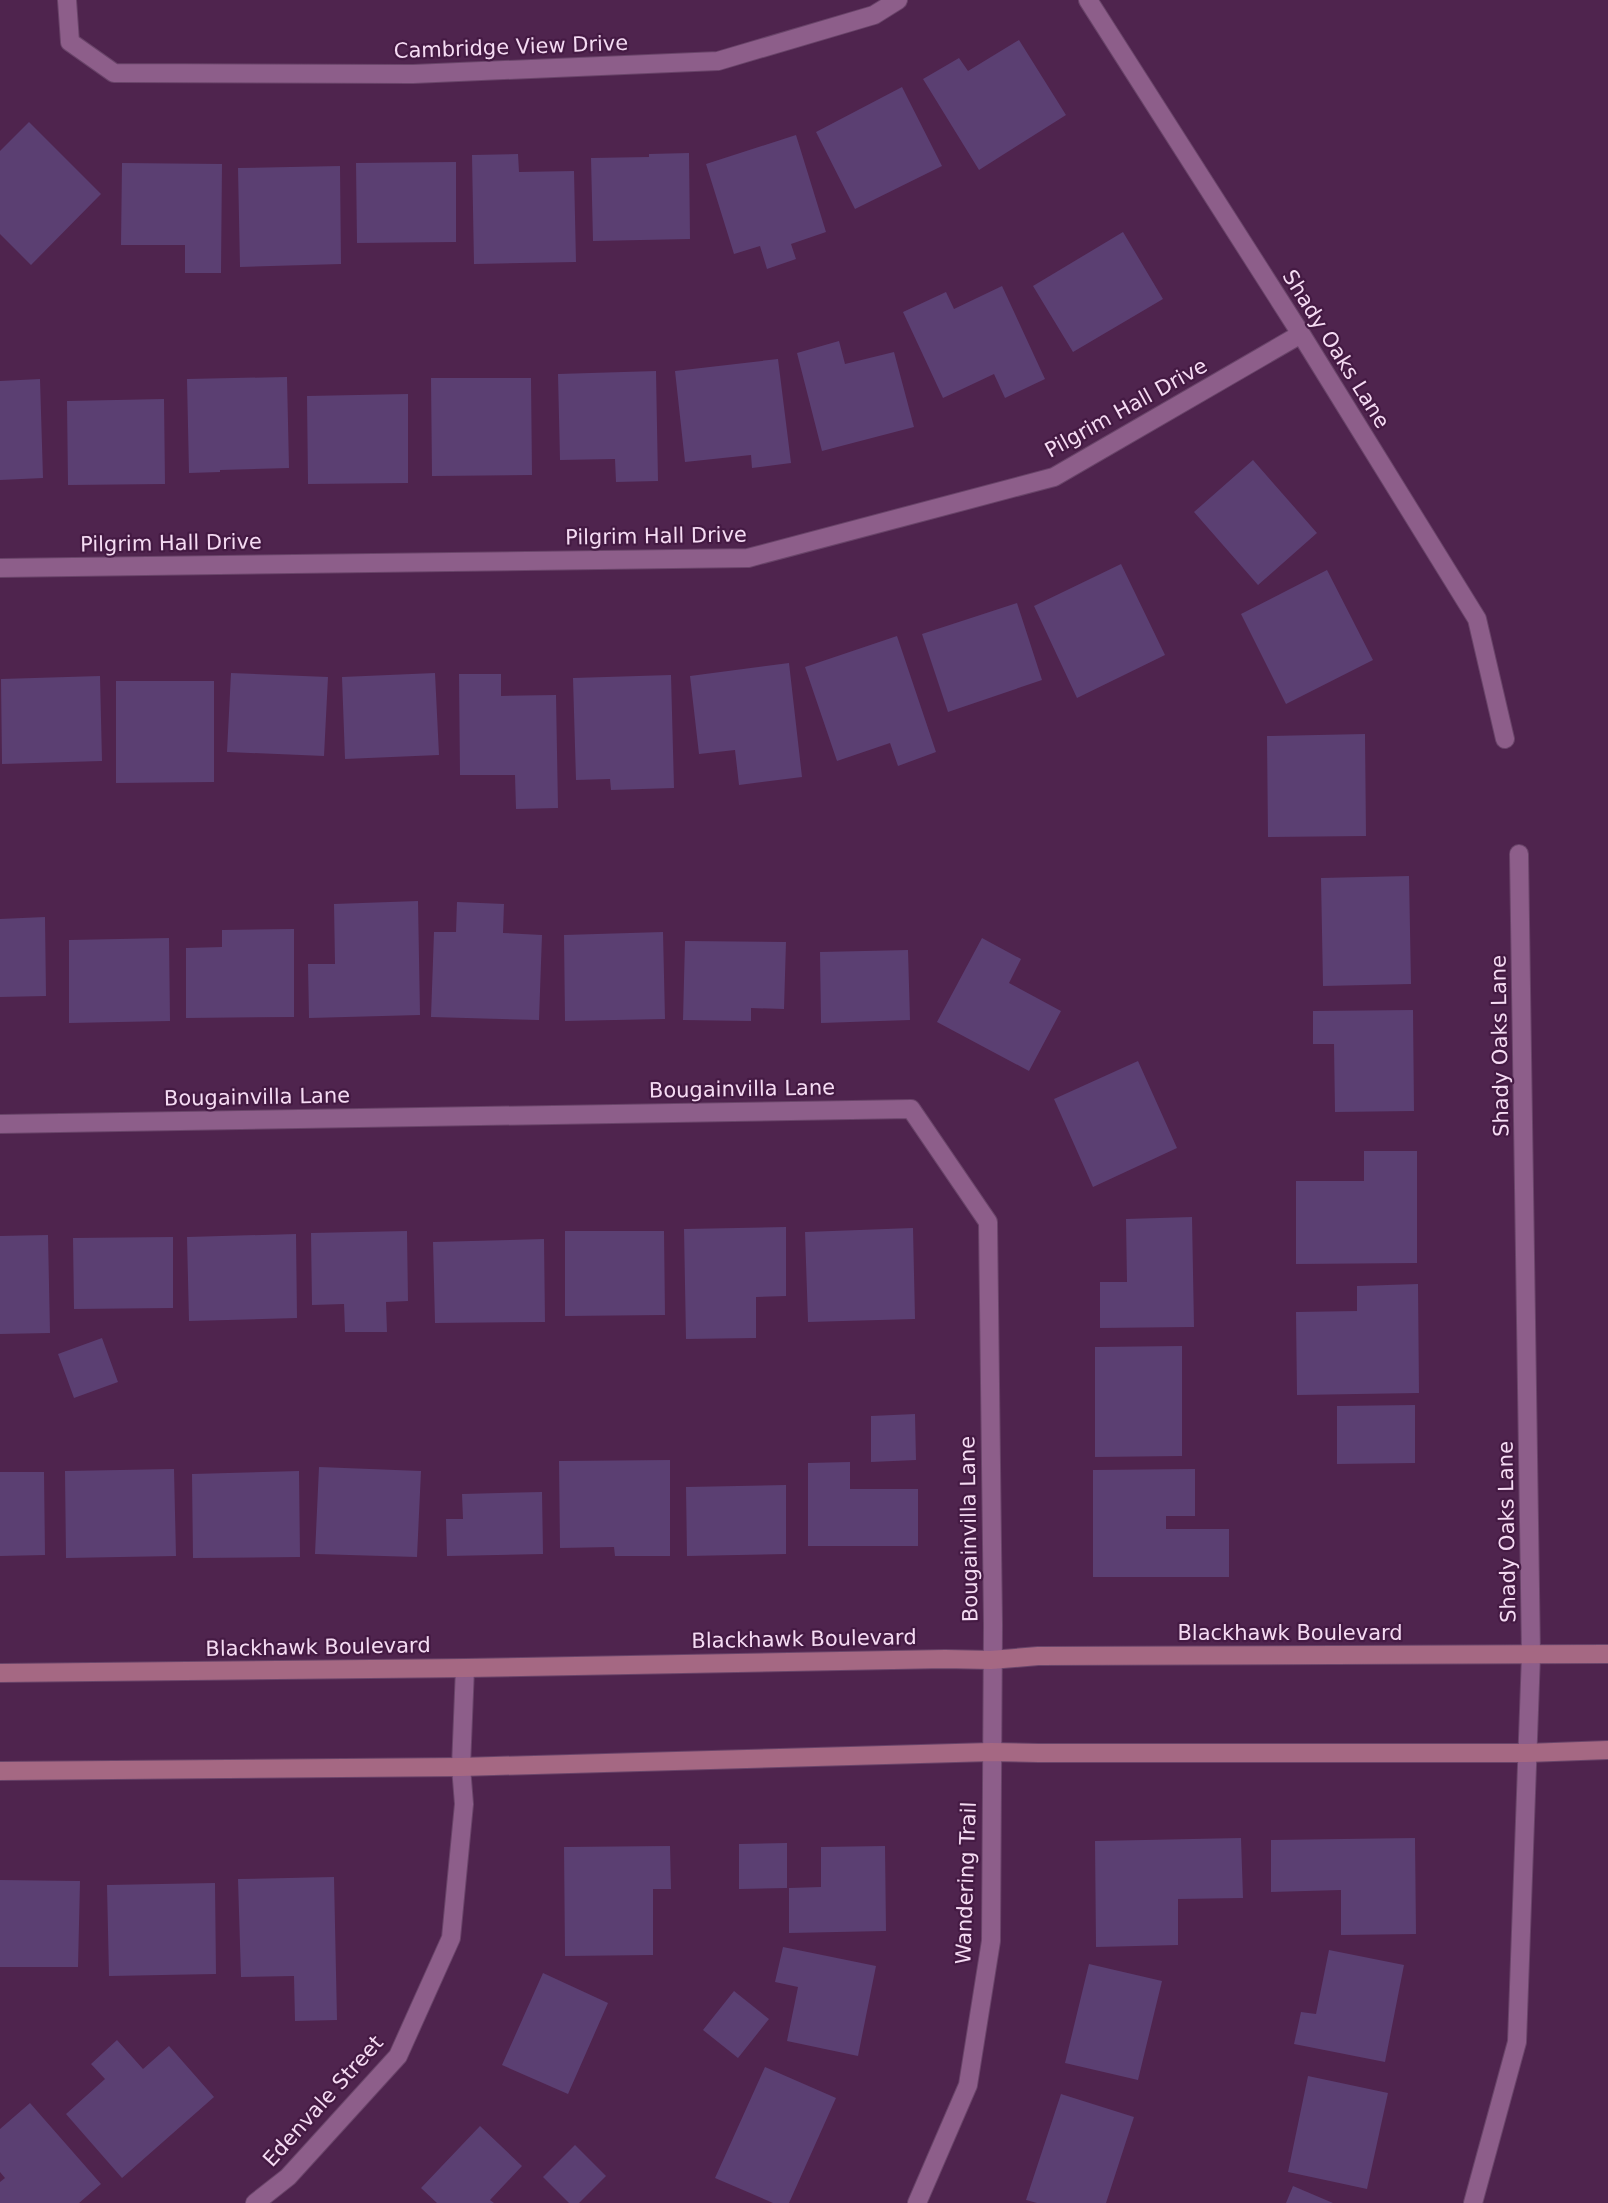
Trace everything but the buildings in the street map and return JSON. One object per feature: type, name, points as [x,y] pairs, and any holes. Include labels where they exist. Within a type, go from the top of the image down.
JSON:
[{"type":"main road","name":"Blackhawk Boulevard","points":[[0,1672],[991,1660],[1050,1656],[1608,1654]]},
{"type":"main road","points":[[0,1771],[461,1767],[992,1752],[1527,1753],[1608,1750]]},
{"type":"street","name":"Cambridge View Drive","points":[[67,0],[70,42],[114,73],[413,74],[718,61],[874,15],[898,0]]},
{"type":"street","name":"Shady Oaks Lane","points":[[1088,0],[1302,334],[1477,619],[1505,739]]},
{"type":"street","name":"Pilgrim Hall Drive","points":[[0,568],[748,558],[1054,477],[1302,334]]},
{"type":"street","name":"Shady Oaks Lane","points":[[1473,2203],[1517,2042],[1531,1655],[1519,854]]},
{"type":"street","name":"Bougainvilla Lane","points":[[0,1124],[911,1109],[988,1222],[993,1625],[991,1660]]},
{"type":"street","name":"Wandering Trail","points":[[917,2203],[968,2085],[991,1941],[991,1660]]},
{"type":"street","name":"Edenvale Street","points":[[255,2203],[288,2177],[398,2056],[451,1938],[464,1804],[461,1767],[465,1668]]}]
